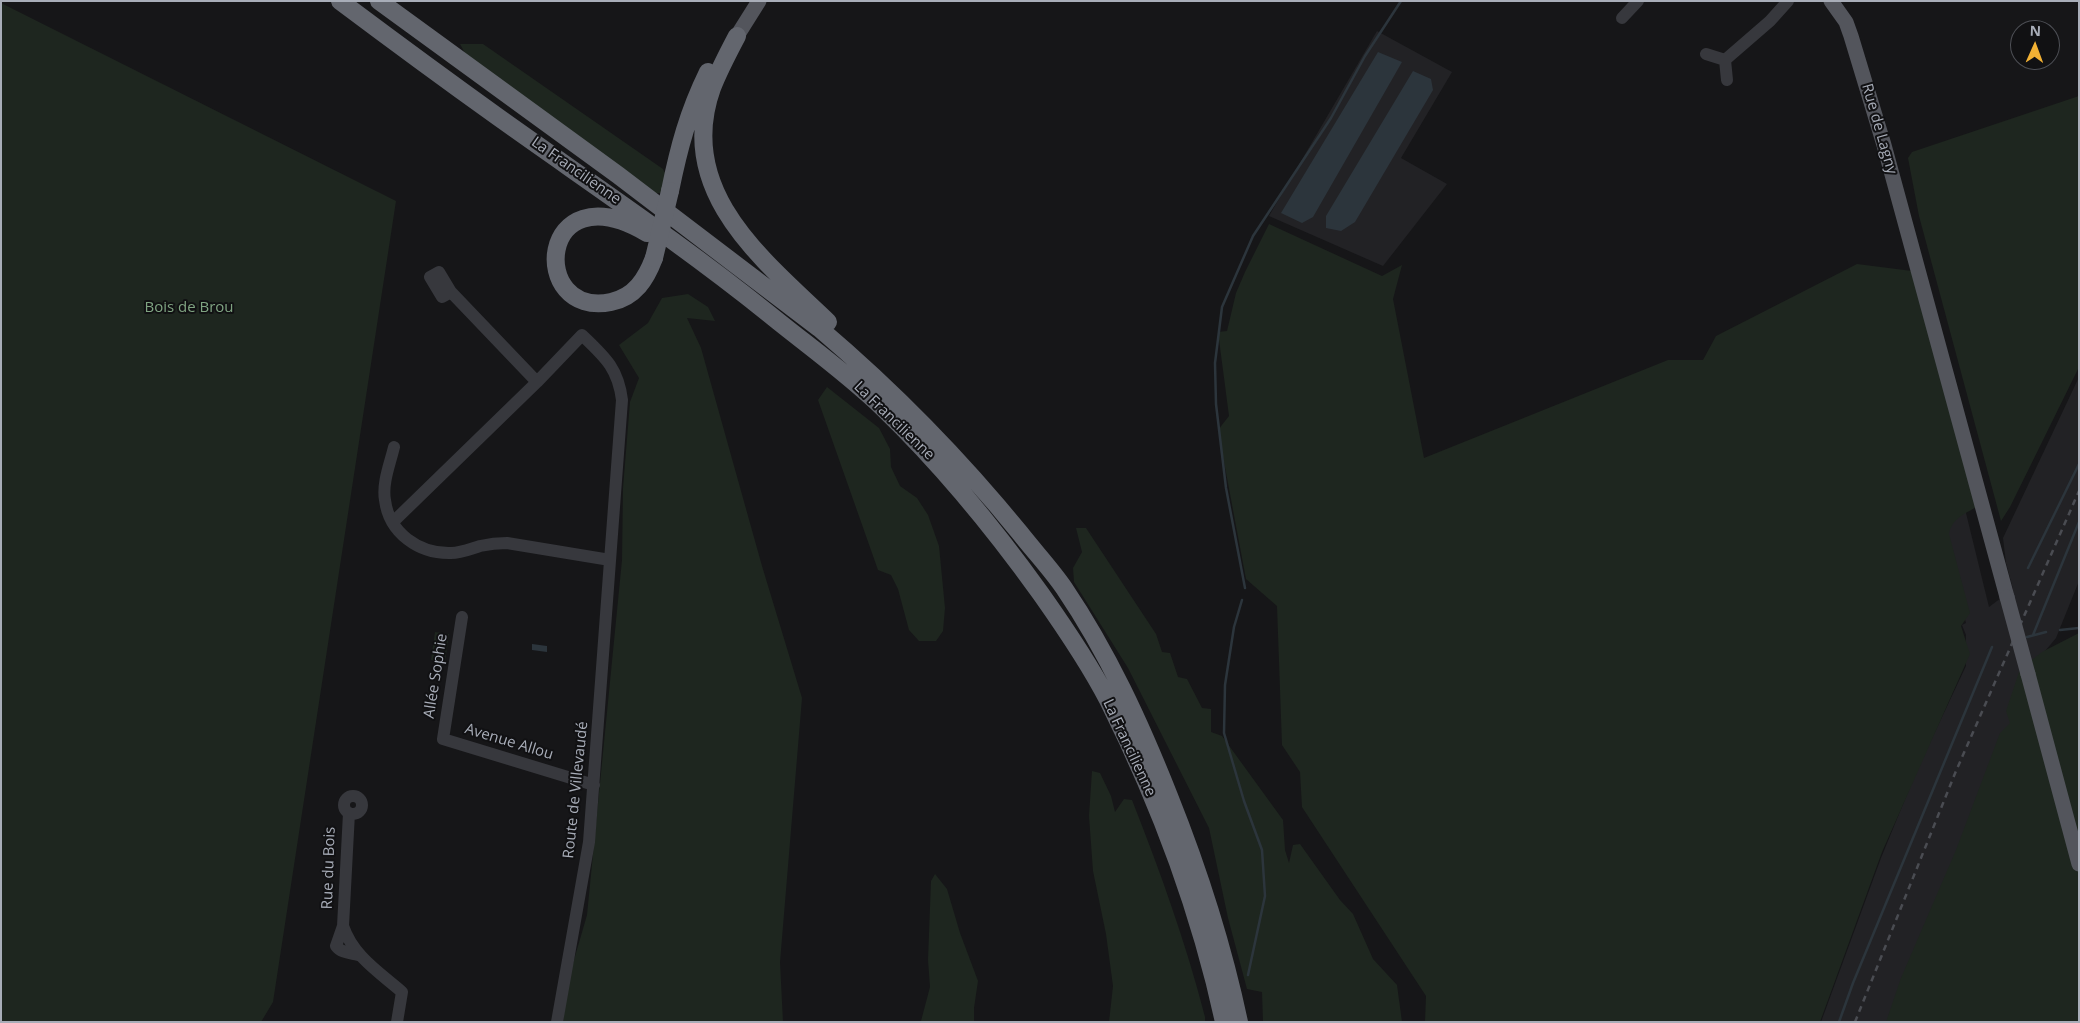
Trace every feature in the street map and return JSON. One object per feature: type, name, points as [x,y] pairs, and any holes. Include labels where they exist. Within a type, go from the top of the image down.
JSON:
[{"type":"highway","name":"La Francilienne","points":[[340,1],[497,116],[672,238],[825,358],[880,405],[970,500],[1018,562],[1063,626],[1107,699],[1167,835],[1196,913],[1224,1022]]},
{"type":"highway","name":"La Francilienne","points":[[379,1],[618,175],[819,328],[872,375],[953,455],[993,500],[1063,587],[1107,658],[1144,734],[1182,828],[1217,929],[1239,1022]]},
{"type":"highway","points":[[672,238],[652,236],[616,218],[595,216],[584,218],[565,232],[559,241],[555,259],[558,276],[568,291],[582,300],[596,304],[616,301],[635,290],[648,274],[654,258],[670,191],[680,141],[688,117],[697,94],[734,34]]},
{"type":"highway","points":[[734,34],[712,89],[704,124],[705,160],[715,191],[723,209],[740,233],[762,258],[867,359],[872,375]]},
{"type":"main road","points":[[734,34],[750,1]]},
{"type":"main road","points":[[734,34],[759,1]]},
{"type":"main road","name":"Rue de Lagny","points":[[1831,1],[1846,22],[1851,36],[1916,262],[2079,864]]},
{"type":"street","points":[[1622,18],[1638,1]]},
{"type":"street","points":[[1725,60],[1770,21],[1788,1]]},
{"type":"street","points":[[1706,54],[1725,60]]},
{"type":"street","points":[[1725,60],[1728,80]]},
{"type":"street","points":[[393,522],[537,382],[451,292]]},
{"type":"street","name":"Route de Villevaudé","points":[[537,382],[582,335],[606,358],[615,371],[620,385],[622,400],[590,842],[556,1022]]},
{"type":"street","points":[[394,447],[385,487],[385,500],[393,522],[410,542],[420,548],[434,552],[450,553],[465,552],[480,546],[507,543],[610,560]]},
{"type":"street","name":"Allée Sophie","points":[[443,739],[462,617]]},
{"type":"street","name":"Avenue Allou","points":[[443,739],[594,786]]},
{"type":"street","name":"Rue du Bois","points":[[349,813],[343,926],[336,946],[339,950],[358,955],[402,992],[397,1022]]},
{"type":"shaded area","points":[[1377,31],[1452,72],[1401,158],[1447,184],[1383,266],[1269,216]]},
{"type":"shaded area","points":[[1378,52],[1402,62],[1313,217],[1302,223],[1281,213]]},
{"type":"shaded area","points":[[1413,71],[1431,79],[1433,90],[1355,222],[1341,231],[1326,228],[1326,216]]},
{"type":"shaded area","points":[[2079,377],[2079,581],[2056,638],[2035,663],[2015,724],[1888,1022],[1821,1022],[1881,858],[1917,770],[1966,666],[1966,635],[1962,625],[1966,623],[1941,524],[1965,509],[1989,607],[2013,589],[2006,563],[2003,538]]},
{"type":"shaded area","points":[[532,644],[547,646],[547,652],[532,650]]},
{"type":"green space","name":"Bois de Brou","points":[[1,3],[396,201],[273,1002],[261,1022],[1,1022]]},
{"type":"green space","points":[[460,44],[483,44],[663,169],[667,177],[664,193],[655,193],[467,57]]},
{"type":"green space","points":[[2079,96],[2079,367],[2010,507],[2001,521],[1919,216],[1908,158],[1912,152]]},
{"type":"green space","points":[[1269,224],[1382,276],[1402,265],[1393,299],[1424,458],[1668,360],[1703,360],[1716,336],[1857,264],[1912,271],[1978,506],[1956,520],[1949,534],[1970,613],[1961,626],[1970,654],[1882,852],[1820,1022],[1425,1022],[1426,996],[1302,807],[1300,772],[1282,745],[1277,606],[1246,579],[1218,430],[1229,416],[1218,332],[1227,331],[1236,293]]},
{"type":"green space","points":[[688,294],[708,307],[715,321],[687,318],[701,348],[762,566],[802,698],[780,962],[783,1022],[563,1022],[567,984],[587,915],[622,560],[623,488],[630,402],[639,378],[619,345],[648,323],[662,298]]},
{"type":"green space","points":[[827,387],[879,428],[890,449],[891,467],[900,486],[917,498],[928,515],[939,546],[945,608],[943,631],[936,641],[919,641],[909,630],[898,589],[891,575],[878,570],[818,400]]},
{"type":"green space","points":[[1076,528],[1086,528],[1156,634],[1162,652],[1170,653],[1178,677],[1187,679],[1202,708],[1211,709],[1211,732],[1222,736],[1283,820],[1285,850],[1289,863],[1293,845],[1300,844],[1340,900],[1353,914],[1373,959],[1397,985],[1402,1022],[1263,1022],[1262,992],[1247,989],[1228,918],[1209,828],[1128,668],[1074,582],[1073,568],[1082,552]]},
{"type":"green space","points":[[435,632],[449,634],[445,662],[431,660]]},
{"type":"green space","points":[[2079,633],[2079,1022],[1886,1022],[1901,978],[1956,850],[2000,733],[2010,723],[2006,711],[2020,669],[2042,652]]},
{"type":"green space","points":[[1092,771],[1100,773],[1111,796],[1115,812],[1124,799],[1132,800],[1181,935],[1198,989],[1205,1022],[1109,1022],[1113,986],[1106,934],[1093,871],[1089,816]]},
{"type":"green space","points":[[935,874],[947,889],[960,933],[978,981],[974,1022],[921,1021],[930,987],[928,960],[931,881]]},
{"type":"waterway","points":[[1245,588],[1226,488],[1216,404],[1215,363],[1222,307],[1253,236],[1331,118],[1365,56],[1401,1]]},
{"type":"waterway","points":[[2028,568],[2079,464]]},
{"type":"waterway","points":[[2033,635],[2079,522]]},
{"type":"waterway","points":[[1242,600],[1234,627],[1225,685],[1224,733],[1244,801],[1262,850],[1265,896],[1248,975]]},
{"type":"waterway","points":[[2060,630],[2079,628]]},
{"type":"waterway","points":[[2027,637],[2046,632]]},
{"type":"waterway","points":[[1839,1022],[1853,983],[1992,647]]},
{"type":"railway","points":[[1855,1022],[1956,771],[2079,491]]}]
